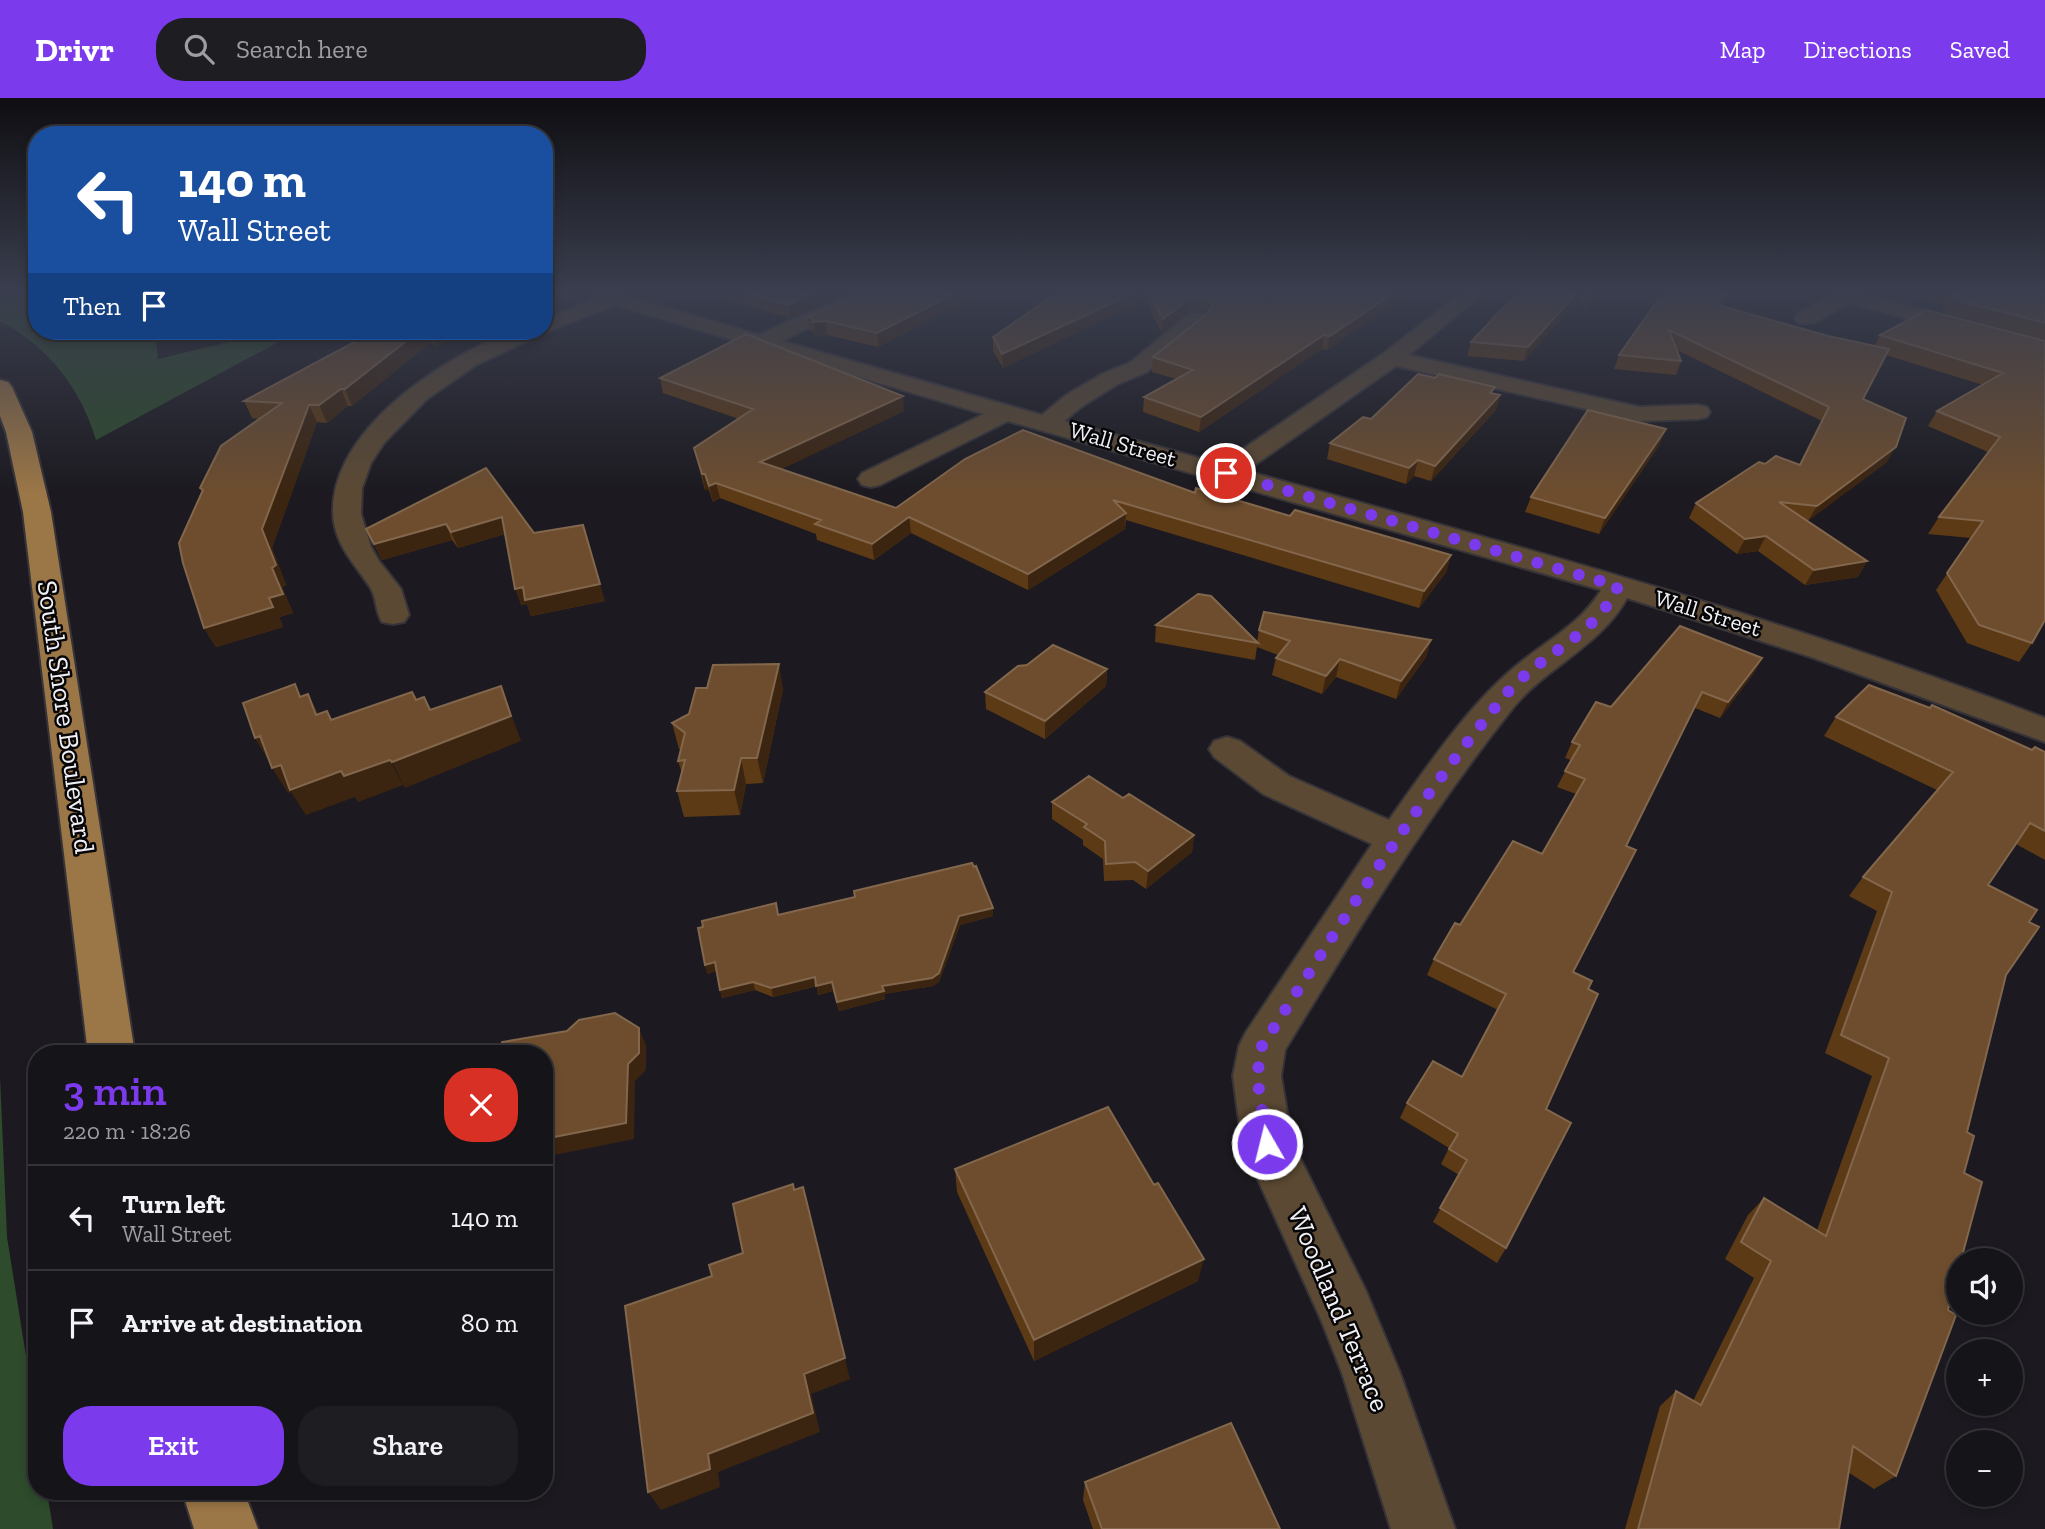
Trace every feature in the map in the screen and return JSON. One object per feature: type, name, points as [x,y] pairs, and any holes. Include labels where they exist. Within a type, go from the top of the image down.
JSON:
[{"type":"main road","name":"South Shore Boulevard","points":[[0,387],[19,432],[37,512],[111,1045]]},
{"type":"main road","points":[[216,1500],[226,1529]]},
{"type":"street","points":[[393,615],[386,588],[367,565],[347,516],[346,497],[353,473],[366,450],[410,403],[470,360]]},
{"type":"street","name":"Wall Street","points":[[823,360],[1618,586],[1846,655],[2045,731]]},
{"type":"street","points":[[1047,423],[1075,400],[1110,379],[1139,367],[1148,360]]},
{"type":"street","points":[[1226,473],[1389,360]]},
{"type":"street","points":[[1400,360],[1639,414],[1698,412]]},
{"type":"street","points":[[872,479],[1005,412]]},
{"type":"street","name":"Woodland Terrace","points":[[1423,1529],[1371,1373],[1351,1323],[1267,1144],[1257,1076],[1262,1046],[1395,839],[1509,691],[1533,668],[1598,618],[1612,600],[1618,586]]},
{"type":"street","points":[[1227,749],[1276,785],[1395,839]]},
{"type":"green space","points":[[51,360],[245,360],[96,440],[81,403]]},
{"type":"green space","points":[[0,1076],[7,1237],[28,1369],[28,1500],[48,1500],[53,1529],[0,1529]]},
{"type":"building","points":[[321,360],[382,360],[345,389],[319,405],[309,405],[262,529],[276,565],[272,568],[283,594],[269,598],[273,607],[204,628],[179,543],[203,490],[200,488],[221,446],[282,403],[244,401]]},
{"type":"building","points":[[696,360],[811,360],[903,396],[760,462],[896,508],[965,459],[1023,430],[1195,493],[1196,488],[1290,516],[1295,510],[1451,555],[1424,591],[1113,500],[1126,513],[1028,574],[909,517],[872,544],[815,524],[821,520],[716,483],[709,486],[705,474],[702,474],[694,448],[753,409],[660,378]]},
{"type":"building","points":[[1162,360],[1287,360],[1201,417],[1144,397],[1193,370]]},
{"type":"building","points":[[1731,360],[1883,360],[1863,399],[1906,418],[1896,447],[1817,506],[1779,502],[1867,561],[1814,570],[1766,536],[1745,539],[1696,503],[1759,462],[1765,464],[1776,456],[1800,465],[1829,407]]},
{"type":"building","points":[[1960,360],[2045,360],[2045,620],[2032,643],[1979,625],[1947,573],[1983,521],[1939,517],[2000,437],[1937,411],[2003,373]]},
{"type":"building","points":[[1418,374],[1435,378],[1439,374],[1495,387],[1490,393],[1500,395],[1435,466],[1418,460],[1409,468],[1330,443],[1363,417],[1371,419]]},
{"type":"building","points":[[1588,410],[1666,429],[1605,518],[1531,497]]},
{"type":"building","points":[[486,468],[534,533],[583,525],[600,584],[525,600],[523,587],[515,589],[502,517],[451,532],[446,524],[374,544],[366,529]]},
{"type":"building","points":[[1198,594],[1211,596],[1258,643],[1156,625]]},
{"type":"building","points":[[1264,612],[1431,640],[1401,681],[1340,659],[1326,676],[1276,658],[1290,641],[1259,630]]},
{"type":"building","points":[[1680,626],[1762,658],[1728,702],[1702,692],[1626,846],[1636,850],[1573,972],[1592,981],[1588,989],[1598,994],[1546,1109],[1571,1123],[1506,1248],[1440,1208],[1467,1160],[1449,1149],[1458,1134],[1407,1103],[1433,1061],[1462,1077],[1506,994],[1434,959],[1455,923],[1460,925],[1513,841],[1542,854],[1585,779],[1565,771],[1580,745],[1572,742],[1596,702],[1611,707]]},
{"type":"building","points":[[1053,645],[1107,669],[1045,721],[985,692],[1018,666],[1027,665]]},
{"type":"building","points":[[779,664],[757,758],[741,758],[734,790],[677,791],[685,760],[678,761],[685,733],[672,723],[689,714],[696,688],[707,688],[713,665]]},
{"type":"building","points":[[295,684],[300,697],[308,694],[316,715],[327,711],[331,720],[412,692],[416,700],[424,697],[430,710],[501,686],[511,716],[392,762],[390,760],[344,776],[341,771],[290,790],[281,765],[272,768],[260,736],[255,738],[243,703]]},
{"type":"building","points":[[1869,685],[1930,708],[1932,705],[2032,750],[2035,747],[2045,752],[2045,831],[2030,823],[1988,885],[2037,910],[2029,922],[2039,927],[2006,975],[1967,1132],[1974,1136],[1964,1173],[1982,1182],[1964,1248],[1946,1248],[1946,1325],[1952,1325],[1896,1476],[1853,1446],[1839,1529],[1638,1529],[1676,1391],[1701,1405],[1771,1261],[1741,1242],[1764,1198],[1826,1236],[1889,1058],[1841,1035],[1892,892],[1863,877],[1953,772],[1836,717]]},
{"type":"building","points":[[1089,776],[1123,798],[1129,794],[1194,835],[1148,871],[1135,862],[1106,864],[1105,841],[1084,827],[1087,824],[1052,802]]},
{"type":"building","points":[[972,863],[976,866],[993,908],[959,916],[939,973],[932,978],[882,986],[884,991],[837,1002],[832,982],[816,986],[815,977],[771,988],[753,982],[720,990],[715,962],[705,965],[698,928],[703,927],[702,921],[776,903],[778,915],[855,897],[854,891]]},
{"type":"building","points":[[615,1013],[639,1028],[639,1053],[628,1064],[626,1123],[553,1137],[553,1045],[502,1045],[502,1042],[567,1031],[579,1020]]},
{"type":"building","points":[[1108,1107],[1154,1185],[1158,1183],[1204,1259],[1034,1340],[955,1169]]},
{"type":"building","points":[[793,1184],[794,1190],[803,1187],[845,1358],[804,1374],[813,1413],[708,1454],[710,1469],[648,1492],[625,1306],[712,1276],[709,1265],[743,1253],[733,1204]]},
{"type":"building","points":[[1231,1423],[1280,1529],[1102,1529],[1085,1482]]},
{"type":"route","points":[[1226,473],[1618,586],[1612,600],[1598,618],[1533,668],[1509,691],[1395,839],[1262,1046],[1257,1076],[1267,1144]]}]
